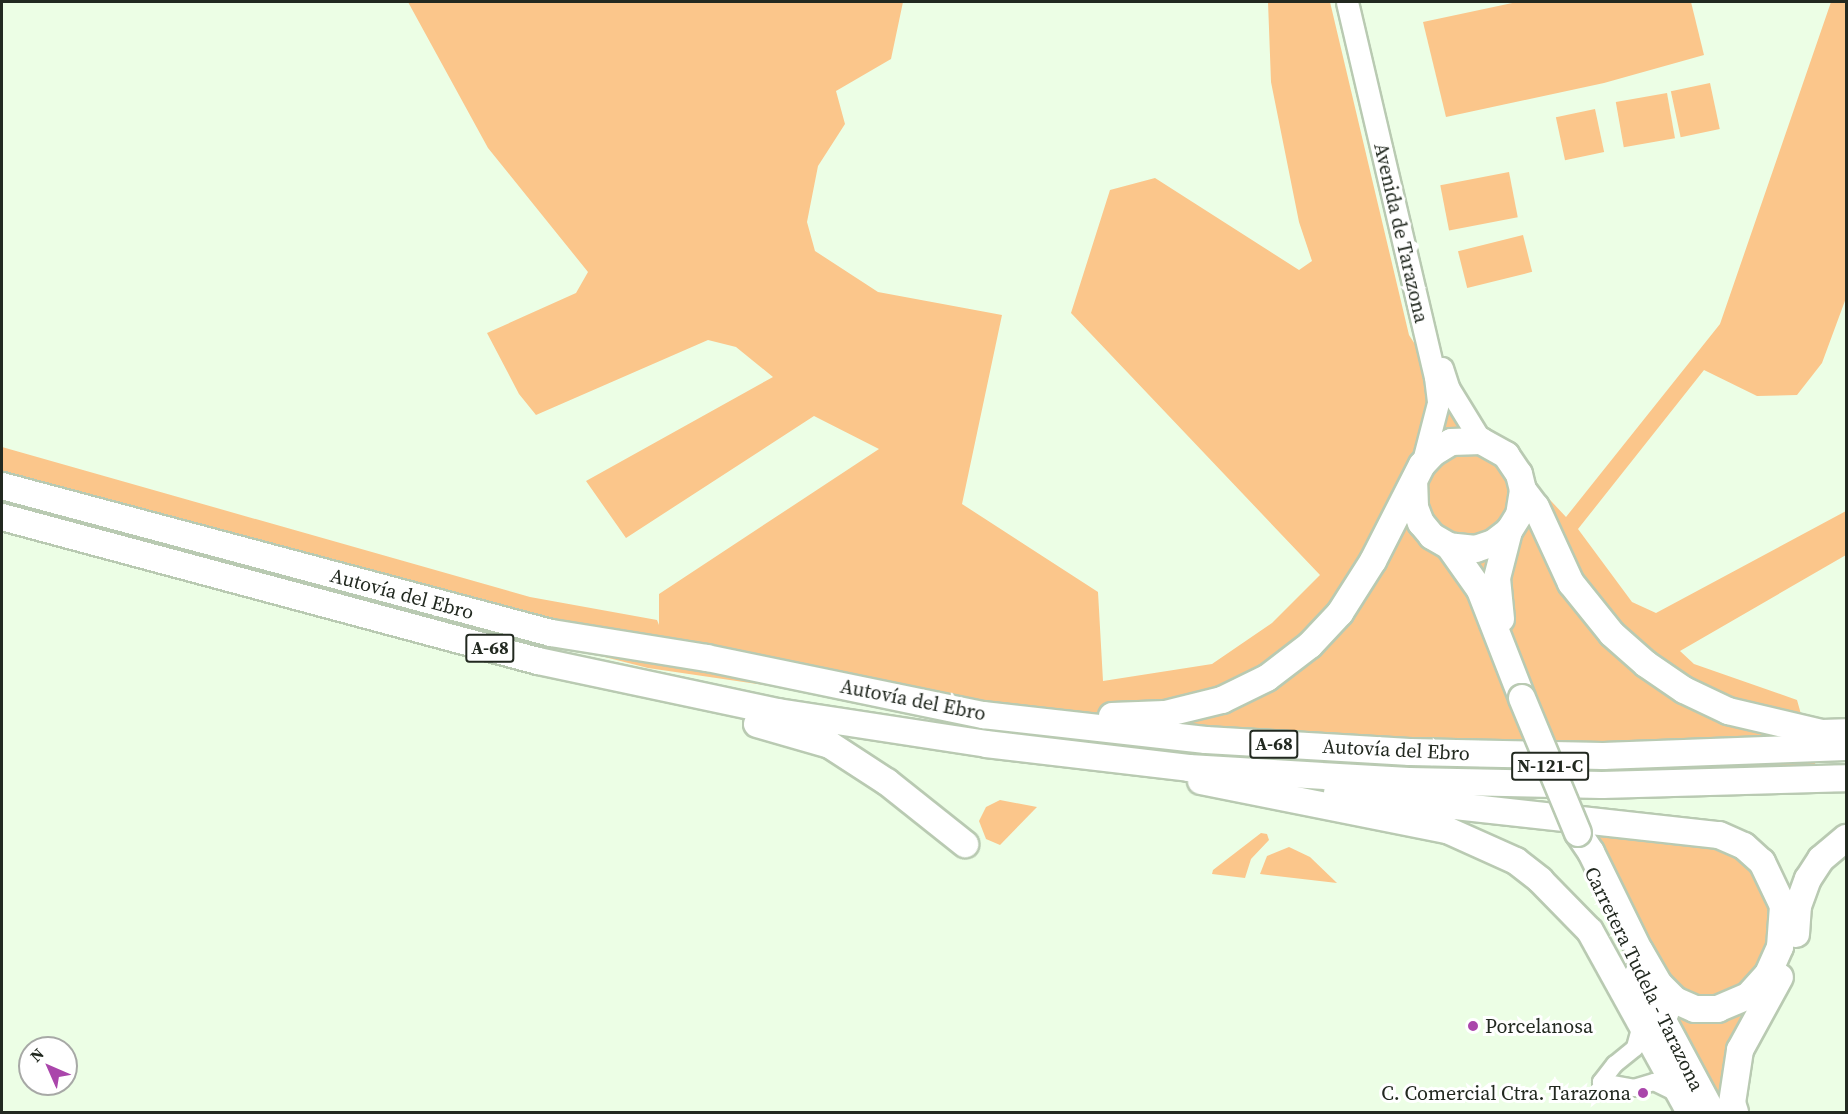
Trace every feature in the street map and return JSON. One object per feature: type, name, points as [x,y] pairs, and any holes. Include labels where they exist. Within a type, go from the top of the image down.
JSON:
[{"type":"highway","points":[[707,658],[934,694],[1118,716],[1165,714],[1222,700],[1268,678],[1310,645],[1340,613],[1418,474],[1433,453],[1451,442],[1481,441],[1506,455],[1519,474],[1523,490],[1536,507],[1571,583],[1612,634],[1646,664],[1684,690],[1728,711],[1822,733],[1846,732]]},
{"type":"highway","name":"N-121-C","points":[[1418,474],[1415,507],[1421,523],[1432,536],[1449,546]]},
{"type":"highway","name":"Autovía del Ebro","points":[[2,486],[551,633],[707,658],[983,715],[1206,740],[1410,752],[1603,756],[1846,747]]},
{"type":"highway","name":"N-121-C","points":[[1509,531],[1519,515],[1523,490]]},
{"type":"highway","name":"Autovía del Ebro","points":[[2,517],[538,661],[778,712],[986,744],[1189,768],[1409,781],[1602,785],[1846,778]]},
{"type":"highway","points":[[1449,546],[1476,549],[1493,543],[1509,531]]},
{"type":"highway","name":"Carretera Tudela - Tarazona","points":[[1503,643],[1497,578],[1509,531]]},
{"type":"highway","name":"Carretera Tudela - Tarazona","points":[[1449,546],[1480,590],[1503,643],[1522,698],[1578,833],[1586,865],[1620,938],[1712,1113]]},
{"type":"highway","points":[[538,661],[666,703],[782,729],[830,745],[887,782],[965,844]]},
{"type":"highway","points":[[986,744],[1072,769],[1314,790],[1719,835],[1744,846],[1762,862],[1783,906],[1780,947],[1768,974],[1748,996],[1718,1009],[1695,1009],[1675,1000],[1659,984],[1639,950],[1591,852],[1578,833]]},
{"type":"highway","points":[[1201,781],[1447,830],[1516,861],[1540,880],[1590,931],[1685,1103]]},
{"type":"highway","points":[[1735,1113],[1732,1103],[1740,1050],[1790,956],[1798,906],[1808,879],[1821,859],[1846,838]]},
{"type":"highway","points":[[1620,938],[1615,955],[1641,1007],[1641,1025]]},
{"type":"main road","name":"Avenida de Tarazona","points":[[1347,2],[1436,376],[1438,404],[1418,474]]},
{"type":"main road","name":"Avenida de Tarazona","points":[[1356,2],[1444,377],[1481,441]]},
{"type":"street","points":[[1641,1025],[1635,1048],[1615,1064],[1601,1082],[1634,1088],[1654,1082],[1685,1103]]},
{"type":"shaded area","points":[[408,2],[903,2],[891,59],[836,91],[845,124],[818,166],[807,222],[815,251],[878,292],[1002,315],[962,504],[1098,592],[1103,681],[1212,664],[1272,623],[1320,575],[1071,313],[1110,190],[1155,178],[1299,270],[1312,261],[1299,222],[1271,82],[1268,2],[1330,2],[1409,335],[1438,380],[1566,517],[1720,324],[1831,2],[1846,2],[1846,298],[1822,363],[1797,395],[1757,396],[1704,370],[1578,529],[1632,602],[1656,613],[1846,511],[1846,555],[1680,651],[1694,664],[1797,700],[1816,767],[1539,777],[1308,754],[1124,749],[865,700],[648,668],[2,504],[2,447],[530,597],[657,620],[659,625],[659,594],[879,449],[814,416],[626,538],[586,481],[773,377],[736,347],[708,340],[536,415],[519,394],[487,333],[576,293],[588,272],[488,148]]},
{"type":"shaded area","points":[[1517,2],[1691,2],[1704,55],[1604,83],[1446,117],[1423,22]]},
{"type":"shaded area","points":[[1710,83],[1720,129],[1681,137],[1671,91]]},
{"type":"shaded area","points":[[1667,93],[1675,138],[1624,147],[1616,102]]},
{"type":"shaded area","points":[[1595,109],[1604,152],[1565,160],[1556,117]]},
{"type":"shaded area","points":[[1509,172],[1518,217],[1449,231],[1440,185]]},
{"type":"shaded area","points":[[1523,235],[1532,272],[1467,288],[1458,251]]},
{"type":"shaded area","points":[[1000,800],[1037,807],[1000,845],[986,839],[979,821],[986,807]]},
{"type":"shaded area","points":[[1593,830],[1697,838],[1735,853],[1764,881],[1776,914],[1769,953],[1758,971],[1730,994],[1710,1001],[1671,987]]},
{"type":"shaded area","points":[[1261,833],[1267,834],[1269,840],[1251,859],[1245,878],[1212,874],[1213,870]]},
{"type":"shaded area","points":[[1289,847],[1310,857],[1337,883],[1260,874],[1267,856]]},
{"type":"shaded area","points":[[1749,1008],[1724,1103],[1674,1015]]},
{"type":"place","name":"Porcelanosa","points":[[1473,1026]]},
{"type":"place","name":"C. Comercial Ctra. Tarazona","points":[[1643,1093]]}]
